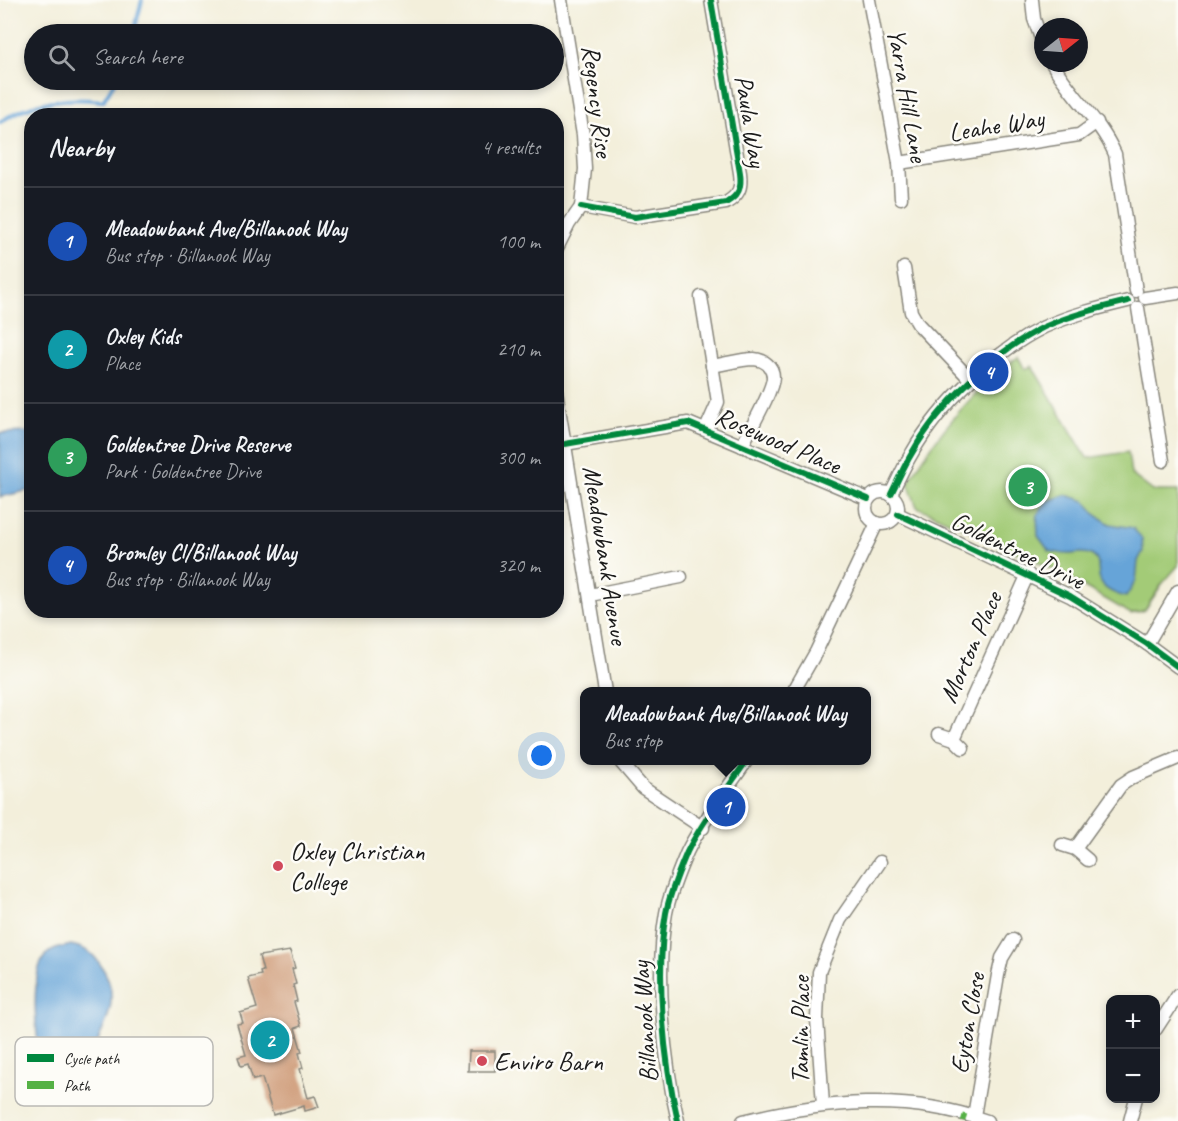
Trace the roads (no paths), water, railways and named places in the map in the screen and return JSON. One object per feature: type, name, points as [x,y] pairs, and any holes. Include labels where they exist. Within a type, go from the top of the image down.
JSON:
[{"type":"street","name":"Regency Rise","points":[[561,0],[583,135],[585,169],[581,207]]},
{"type":"street","name":"Paula Way","points":[[581,207],[635,218],[726,203],[736,196],[741,185],[740,173],[711,0]]},
{"type":"street","name":"Yarra Hill Lane","points":[[869,0],[899,163],[901,198]]},
{"type":"street","points":[[1032,0],[1034,19]]},
{"type":"street","points":[[1058,72],[1097,122],[1115,154],[1163,461]]},
{"type":"street","name":"Leahe Way","points":[[899,163],[1079,135],[1097,122]]},
{"type":"street","points":[[564,234],[581,207]]},
{"type":"street","points":[[904,268],[911,312],[918,324],[970,380]]},
{"type":"street","points":[[891,494],[912,452],[929,427],[970,380],[1019,341],[1044,327],[1077,314],[1178,293]]},
{"type":"street","points":[[701,297],[718,402],[706,429]]},
{"type":"street","points":[[712,366],[754,359],[770,367],[773,377],[770,389],[742,446]]},
{"type":"street","name":"Rosewood Place","points":[[565,444],[671,424],[688,423],[868,499]]},
{"type":"street","name":"Meadowbank Avenue","points":[[564,438],[604,687]]},
{"type":"street","points":[[881,491],[891,494],[898,505],[898,514],[887,524],[877,523],[867,513],[868,499],[881,491]]},
{"type":"street","name":"Goldentree Drive","points":[[898,514],[1071,596],[1147,644],[1178,667]]},
{"type":"street","points":[[797,687],[816,652],[877,523]]},
{"type":"street","name":"Morton Place","points":[[954,739],[1028,574]]},
{"type":"street","points":[[590,595],[681,578]]},
{"type":"street","points":[[1147,644],[1178,591]]},
{"type":"street","name":"Morton Place","points":[[939,734],[954,739],[963,748]]},
{"type":"street","points":[[1075,849],[1121,785],[1133,777],[1178,758]]},
{"type":"street","points":[[623,765],[643,789],[703,828]]},
{"type":"street","name":"Billanook Way","points":[[678,1121],[672,1096],[662,986],[662,946],[666,911],[688,850],[744,765]]},
{"type":"street","points":[[1062,845],[1075,849],[1088,860]]},
{"type":"street","name":"Tamlin Place","points":[[823,1105],[817,1019],[819,972],[840,920],[880,862]]},
{"type":"street","name":"Eyton Close","points":[[974,1116],[998,975],[1002,958],[1013,940]]},
{"type":"street","points":[[1160,1024],[1173,1012],[1178,995]]},
{"type":"street","points":[[742,1121],[796,1109],[856,1102],[913,1104],[974,1116],[987,1121]]},
{"type":"street","points":[[1130,1121],[1135,1103]]},
{"type":"water","points":[[24,432],[24,492],[0,497],[0,433]]},
{"type":"water","points":[[1066,495],[1085,501],[1096,515],[1110,524],[1133,528],[1142,539],[1143,551],[1138,561],[1136,581],[1126,597],[1104,587],[1100,581],[1096,559],[1091,555],[1049,551],[1038,536],[1037,515],[1047,501]]},
{"type":"water","points":[[71,945],[88,951],[106,975],[110,984],[111,1003],[100,1037],[37,1037],[35,1008],[40,964],[47,954]]},
{"type":"waterway","points":[[136,24],[142,0]]},
{"type":"waterway","points":[[28,108],[62,100],[103,101],[110,90]]},
{"type":"waterway","points":[[0,122],[24,109]]},
{"type":"place","name":"Bromley Cl/Billanook Way","points":[[989,372]]},
{"type":"place","name":"Goldentree Drive Reserve","points":[[1028,487]]},
{"type":"place","name":"Meadowbank Ave/Billanook Way","points":[[726,807]]},
{"type":"place","name":"Oxley Christian College","points":[[278,866]]},
{"type":"place","name":"Oxley Kids","points":[[270,1040]]},
{"type":"place","name":"Enviro Barn","points":[[482,1061]]}]
